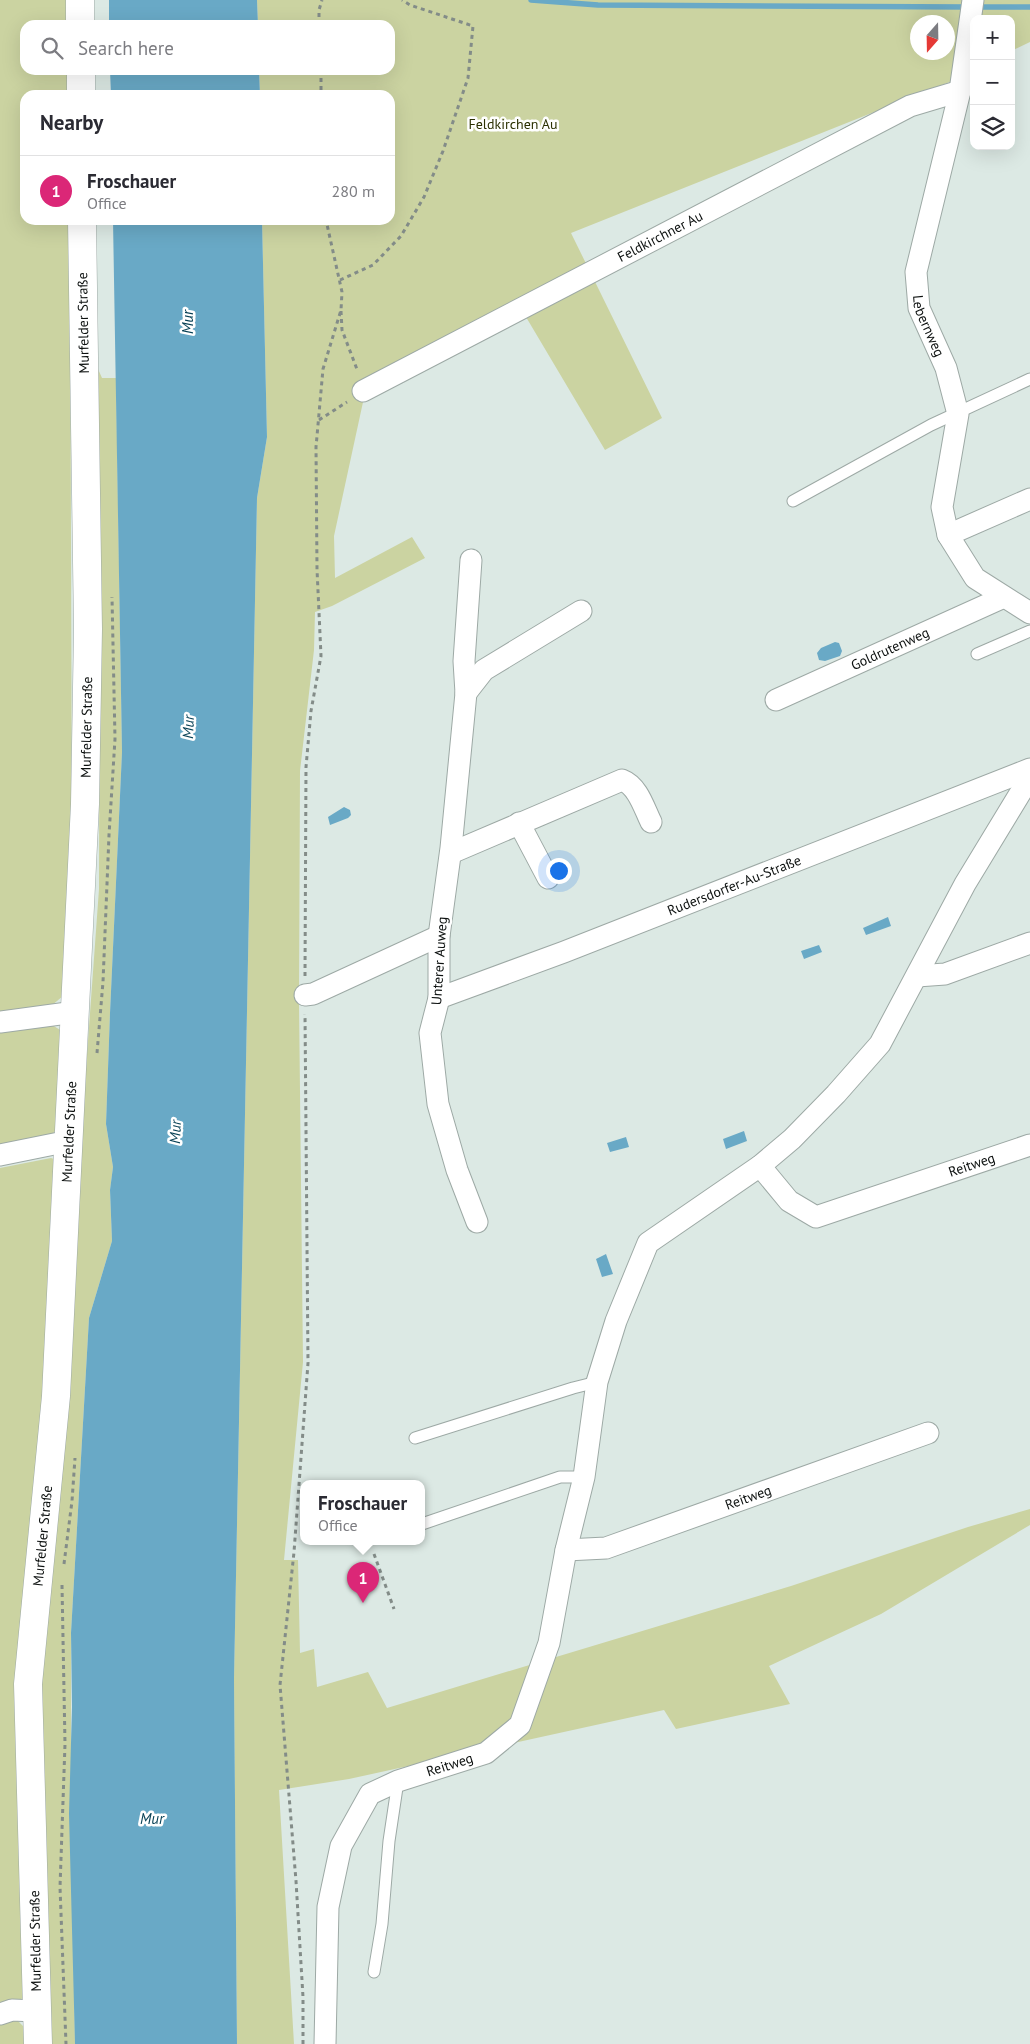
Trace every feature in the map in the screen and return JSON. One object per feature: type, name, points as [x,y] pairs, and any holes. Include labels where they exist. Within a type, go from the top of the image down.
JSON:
[{"type":"street","points":[[80,0],[80,20]]},
{"type":"street","name":"Lebernweg","points":[[972,8],[960,91],[916,272],[919,308],[946,368],[958,414],[942,507],[948,535],[975,578],[1030,613]]},
{"type":"street","points":[[81,75],[81,90]]},
{"type":"street","name":"Feldkirchner Au","points":[[363,391],[910,106],[960,91]]},
{"type":"street","name":"Murfelder Straße","points":[[38,2044],[28,1684],[56,1396],[85,804],[88,629],[82,225]]},
{"type":"street","points":[[948,535],[1030,499]]},
{"type":"street","name":"Unterer Auweg","points":[[471,560],[464,661],[466,693],[451,853],[439,936],[439,998],[430,1033],[438,1104],[457,1170],[476,1222]]},
{"type":"street","name":"Goldrutenweg","points":[[776,700],[1004,597]]},
{"type":"street","points":[[466,693],[484,670],[581,611]]},
{"type":"street","name":"Rudersdorfer-Au-Straße","points":[[439,998],[573,949],[1030,769]]},
{"type":"street","name":"Reitweg","points":[[325,2044],[328,1907],[341,1846],[370,1794],[398,1782],[486,1753],[520,1725],[549,1643],[566,1550],[584,1477],[597,1382],[616,1321],[648,1243],[760,1166],[799,1132],[880,1044],[966,884],[1030,777]]},
{"type":"street","points":[[451,853],[622,780],[630,783],[652,822]]},
{"type":"street","points":[[519,823],[548,878]]},
{"type":"street","points":[[305,995],[313,994],[439,936]]},
{"type":"street","points":[[917,976],[944,974],[1030,943]]},
{"type":"street","points":[[0,1022],[75,1012]]},
{"type":"street","points":[[0,1155],[69,1141]]},
{"type":"street","name":"Reitweg","points":[[760,1166],[788,1201],[816,1216],[1030,1145]]},
{"type":"street","name":"Reitweg","points":[[566,1550],[606,1548],[928,1433]]},
{"type":"street","points":[[0,2014],[12,2010],[36,2011]]},
{"type":"lane","points":[[793,501],[931,425],[1030,379]]},
{"type":"lane","points":[[977,654],[1030,631]]},
{"type":"lane","points":[[414,1438],[597,1382]]},
{"type":"lane","points":[[425,1523],[560,1478],[584,1477]]},
{"type":"lane","points":[[374,1972],[382,1924],[389,1840],[398,1782]]},
{"type":"path","points":[[319,20],[318,10],[322,0]]},
{"type":"path","points":[[340,280],[373,265],[400,236],[424,197],[443,151],[468,78],[473,26],[410,5],[402,0]]},
{"type":"path","points":[[321,75],[322,90]]},
{"type":"path","points":[[303,2044],[303,1997],[297,1890],[280,1685],[294,1552],[308,1363],[305,995],[306,767],[311,711],[321,656],[316,560],[318,421],[323,369],[340,310],[342,292],[327,225]]},
{"type":"path","points":[[318,421],[363,391],[342,330],[340,310]]},
{"type":"path","points":[[64,1565],[72,1501],[75,1451]]},
{"type":"path","points":[[369,1545],[394,1610]]},
{"type":"path","points":[[62,1584],[65,1744],[60,1887],[66,2044]]},
{"type":"green space","points":[[0,0],[66,0],[67,20],[20,20],[20,75],[67,75],[67,90],[20,90],[20,225],[70,225],[72,869],[63,996],[51,1006],[0,1015]]},
{"type":"green space","name":"Feldkirchen Au","points":[[257,0],[1030,0],[1030,42],[1015,49],[1015,15],[970,15],[970,72],[952,81],[571,233],[662,418],[605,450],[526,317],[368,379],[334,536],[335,578],[412,537],[425,558],[332,606],[315,612],[314,650],[300,771],[299,1001],[303,1362],[284,1560],[298,1560],[300,1653],[314,1649],[317,1687],[368,1672],[387,1708],[791,1586],[968,1527],[1030,1509],[1030,1525],[881,1614],[769,1666],[790,1704],[676,1729],[664,1710],[349,1779],[279,1790],[294,2044],[237,2044],[234,1679],[257,498],[267,437],[262,225],[395,225],[395,90],[260,90],[259,75],[395,75],[395,20],[258,20]]},
{"type":"green space","points":[[95,368],[98,369],[102,378],[116,378],[122,752],[106,1124],[113,1167],[110,1190],[112,1241],[89,1318],[71,1633],[75,2044],[46,2044],[41,1690],[99,889],[100,475]]},
{"type":"green space","points":[[49,1023],[65,1033],[60,1128],[46,1138],[0,1147],[0,1031]]},
{"type":"green space","points":[[51,1158],[60,1161],[24,1998],[0,2006],[0,1168]]},
{"type":"green space","points":[[13,2016],[24,2027],[24,2044],[0,2044],[0,2021]]},
{"type":"water","points":[[109,0],[257,0],[258,20],[109,20]]},
{"type":"water","points":[[110,75],[259,75],[260,90],[111,90]]},
{"type":"water","name":"Mur","points":[[113,225],[262,225],[267,437],[257,498],[234,1679],[237,2044],[75,2044],[69,1814],[72,1707],[71,1633],[89,1318],[112,1241],[110,1190],[113,1167],[106,1124],[122,752]]},
{"type":"water","points":[[835,642],[839,643],[842,651],[840,656],[825,661],[819,660],[817,653],[821,648]]},
{"type":"water","points":[[344,807],[350,810],[351,815],[330,825],[328,817]]},
{"type":"water","points":[[888,917],[891,926],[866,935],[863,928]]},
{"type":"water","points":[[819,945],[822,952],[804,959],[801,951]]},
{"type":"water","points":[[744,1131],[747,1141],[726,1149],[723,1139]]},
{"type":"water","points":[[626,1137],[629,1147],[610,1152],[607,1143]]},
{"type":"water","points":[[606,1254],[613,1274],[602,1277],[596,1259]]},
{"type":"waterway","points":[[531,0],[598,5],[968,7]]},
{"type":"waterway","points":[[977,7],[1030,7]]},
{"type":"place","name":"Froschauer","points":[[363,1603]]}]
